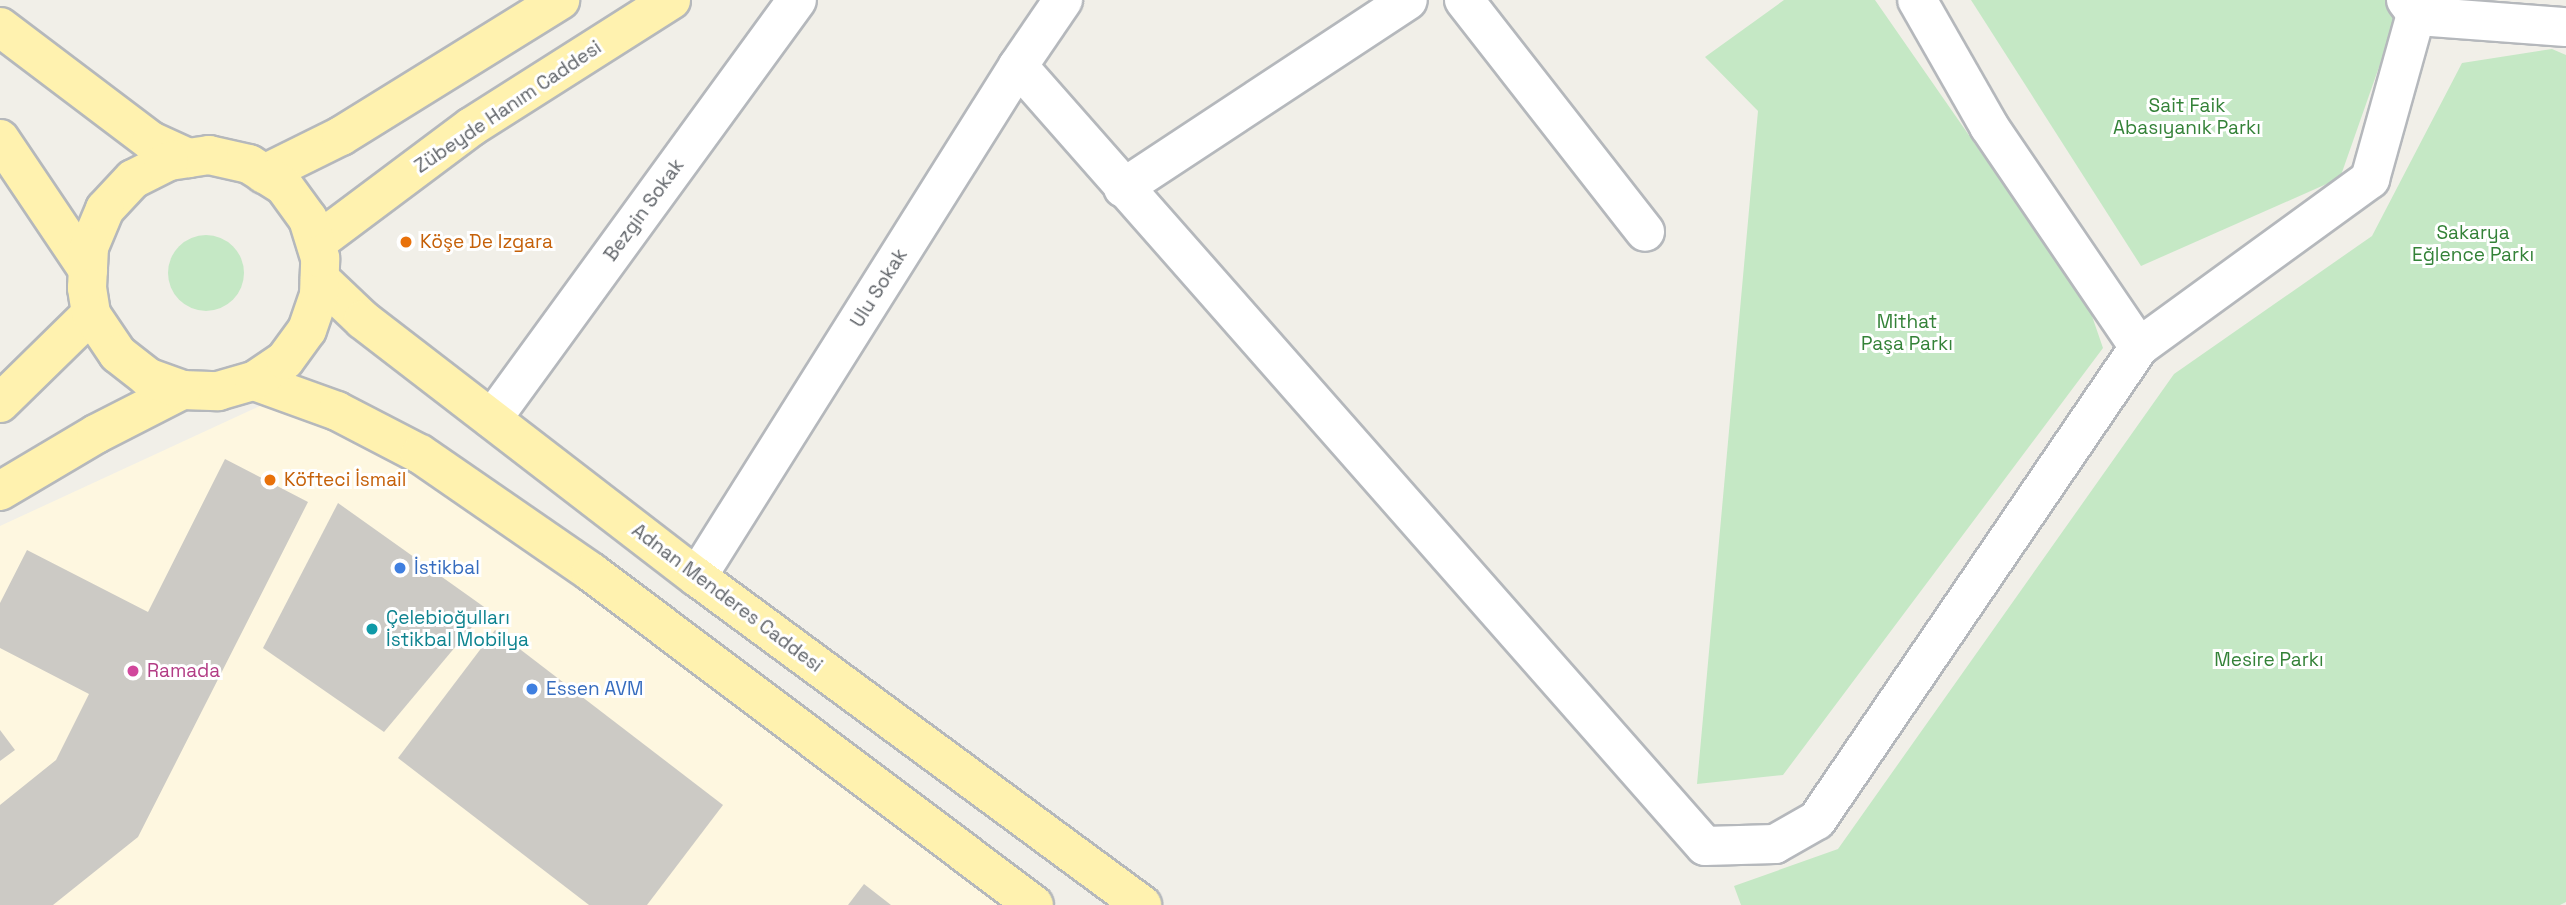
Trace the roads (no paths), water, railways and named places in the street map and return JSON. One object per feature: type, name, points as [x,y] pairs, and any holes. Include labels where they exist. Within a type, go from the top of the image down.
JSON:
[{"type":"main road","points":[[264,174],[341,136],[560,0]]},
{"type":"main road","name":"Zübeyde Hanım Caddesi","points":[[318,261],[471,127],[671,0]]},
{"type":"main road","points":[[0,27],[152,141],[188,158]]},
{"type":"main road","points":[[0,139],[88,270]]},
{"type":"main road","points":[[209,155],[249,164],[264,174],[284,186],[308,219],[318,261],[319,295],[307,330],[285,360],[254,381],[218,391],[182,390],[147,377],[118,354],[91,314],[87,288],[89,247],[105,209],[133,179],[169,160],[209,155]]},
{"type":"main road","name":"Adnan Menderes Caddesi","points":[[318,261],[363,320],[698,577],[1142,905]]},
{"type":"main road","points":[[0,403],[91,314]]},
{"type":"main road","points":[[254,381],[337,411],[420,454],[591,572],[1034,905]]},
{"type":"main road","points":[[0,491],[96,434],[182,390]]},
{"type":"street","name":"Bezgin Sokak","points":[[492,419],[797,0]]},
{"type":"street","name":"Ulu Sokak","points":[[698,577],[1018,66],[1063,0]]},
{"type":"street","points":[[1123,188],[1408,0]]},
{"type":"street","points":[[1464,0],[1645,232]]},
{"type":"street","points":[[1917,0],[1989,126],[2139,347]]},
{"type":"street","points":[[1018,66],[1705,846],[1775,844],[1817,820],[2139,347],[2370,178],[2415,5],[2566,27]]},
{"type":"place","name":"Köşe De Izgara","points":[[406,242]]},
{"type":"place","name":"Köfteci İsmail","points":[[270,480]]},
{"type":"place","name":"İstikbal","points":[[400,568]]},
{"type":"place","name":"Çelebioğulları İstikbal Mobilya","points":[[372,629]]},
{"type":"place","name":"Ramada","points":[[133,671]]},
{"type":"place","name":"Essen AVM","points":[[532,689]]},
{"type":"park label","name":"Sait Faik Abasıyanık Parkı","points":[[2187,117]]},
{"type":"park label","name":"Sakarya Eğlence Parkı","points":[[2473,244]]},
{"type":"park label","name":"Mithat Paşa Parkı","points":[[1907,333]]},
{"type":"park label","name":"Mesire Parkı","points":[[2269,660]]}]
